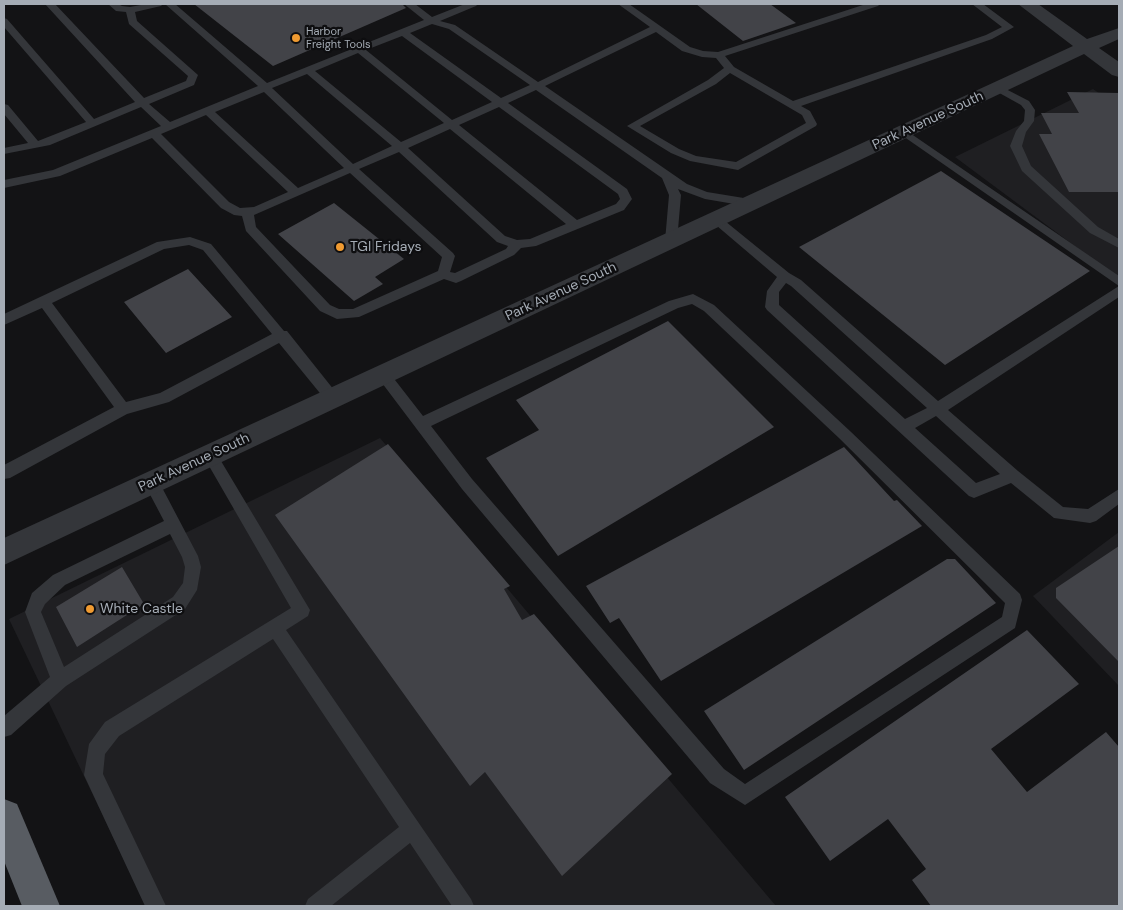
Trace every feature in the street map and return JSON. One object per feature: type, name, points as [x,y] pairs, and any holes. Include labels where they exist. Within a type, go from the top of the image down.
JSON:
[{"type":"highway","points":[[4,817],[41,906]]},
{"type":"street","points":[[1027,4],[1119,70]]},
{"type":"street","name":"Park Avenue South","points":[[4,552],[1087,46],[1119,33]]},
{"type":"lane","points":[[50,4],[142,103],[169,128]]},
{"type":"lane","points":[[113,4],[119,9],[130,10],[158,4]]},
{"type":"lane","points":[[170,4],[265,87],[449,256],[443,274]]},
{"type":"lane","points":[[409,4],[431,21],[452,27],[667,178],[694,192],[752,203]]},
{"type":"lane","points":[[4,184],[56,173],[473,4]]},
{"type":"lane","points":[[623,4],[686,49],[702,54],[719,54],[875,4]]},
{"type":"lane","points":[[793,105],[981,40],[1009,27],[977,4]]},
{"type":"lane","points":[[4,151],[46,143],[190,83],[194,75],[132,22],[130,10]]},
{"type":"lane","points":[[4,21],[93,124]]},
{"type":"lane","points":[[154,134],[225,205],[238,212],[248,213],[500,103],[656,28]]},
{"type":"lane","points":[[308,70],[400,147],[501,239],[517,244],[532,243],[620,207],[626,199],[623,192],[403,32]]},
{"type":"lane","points":[[359,49],[575,226]]},
{"type":"lane","points":[[719,54],[730,69],[806,113],[812,124],[738,166],[694,159],[675,151],[632,126],[712,82],[730,69]]},
{"type":"lane","points":[[998,88],[1025,103],[1030,110],[1029,121],[1020,131],[1016,146],[1026,168],[1094,230],[1119,244]]},
{"type":"lane","points":[[4,107],[35,145]]},
{"type":"lane","points":[[208,111],[296,193]]},
{"type":"lane","points":[[904,132],[1119,282]]},
{"type":"lane","points":[[667,178],[675,195],[671,241]]},
{"type":"lane","points":[[248,213],[250,228],[325,308],[337,314],[354,314],[443,274],[456,278],[510,252],[517,244]]},
{"type":"lane","points":[[716,220],[784,276],[796,283],[1014,476],[1060,513],[1090,516],[1119,496]]},
{"type":"lane","points":[[4,320],[161,245],[190,241],[207,247],[332,399]]},
{"type":"lane","points":[[784,276],[773,291],[772,307],[974,491],[1014,476]]},
{"type":"lane","points":[[903,428],[939,408],[1119,291]]},
{"type":"lane","points":[[383,375],[421,424],[468,484],[717,776],[745,795],[1009,622],[1014,600],[788,382],[709,308],[693,299],[674,304],[421,424]]},
{"type":"lane","points":[[44,301],[123,409]]},
{"type":"lane","points":[[4,471],[5,473],[123,409],[164,398],[282,336]]},
{"type":"lane","points":[[156,906],[93,774],[96,751],[112,728],[302,610],[210,456]]},
{"type":"lane","points":[[4,728],[60,680],[179,602],[184,596],[190,585],[193,567],[190,556],[152,483]]},
{"type":"lane","points":[[60,680],[33,612],[38,599],[59,580],[174,524]]},
{"type":"lane","points":[[275,628],[464,906]]},
{"type":"lane","points":[[315,906],[412,829]]},
{"type":"shaded area","points":[[1093,89],[1119,107],[1119,279],[955,157]]},
{"type":"shaded area","points":[[380,438],[776,906],[146,906],[9,619]]},
{"type":"shaded area","points":[[1119,532],[1119,686],[1033,596]]},
{"type":"building","points":[[194,4],[402,4],[406,8],[273,66]]},
{"type":"building","points":[[696,4],[770,4],[796,23],[743,41]]},
{"type":"building","points":[[1067,92],[1119,93],[1119,192],[1069,192],[1039,134],[1052,134],[1041,113],[1079,113]]},
{"type":"building","points":[[941,171],[1090,271],[945,365],[799,247]]},
{"type":"building","name":"TGI Fridays","points":[[334,203],[404,259],[375,277],[383,284],[354,301],[278,234]]},
{"type":"building","points":[[188,269],[232,317],[166,353],[124,302]]},
{"type":"building","points":[[668,321],[774,427],[558,556],[486,458],[539,430],[516,400]]},
{"type":"building","points":[[388,444],[510,586],[504,589],[522,620],[534,614],[672,774],[562,876],[485,772],[470,786],[275,515]]},
{"type":"building","points":[[844,447],[894,501],[897,500],[922,526],[661,681],[619,618],[610,623],[586,586]]},
{"type":"building","points":[[1119,546],[1119,662],[1056,598],[1056,588]]},
{"type":"building","points":[[947,559],[955,559],[996,603],[744,770],[704,711]]},
{"type":"building","points":[[122,567],[144,604],[77,647],[56,607]]},
{"type":"building","points":[[1027,630],[1079,684],[991,749],[1027,792],[1106,732],[1119,747],[1119,906],[931,906],[912,880],[926,869],[888,819],[830,861],[785,797]]},
{"type":"place","name":"Harbor Freight Tools","points":[[296,38]]},
{"type":"place","name":"TGI Fridays","points":[[340,247]]},
{"type":"place","name":"White Castle","points":[[90,609]]}]
